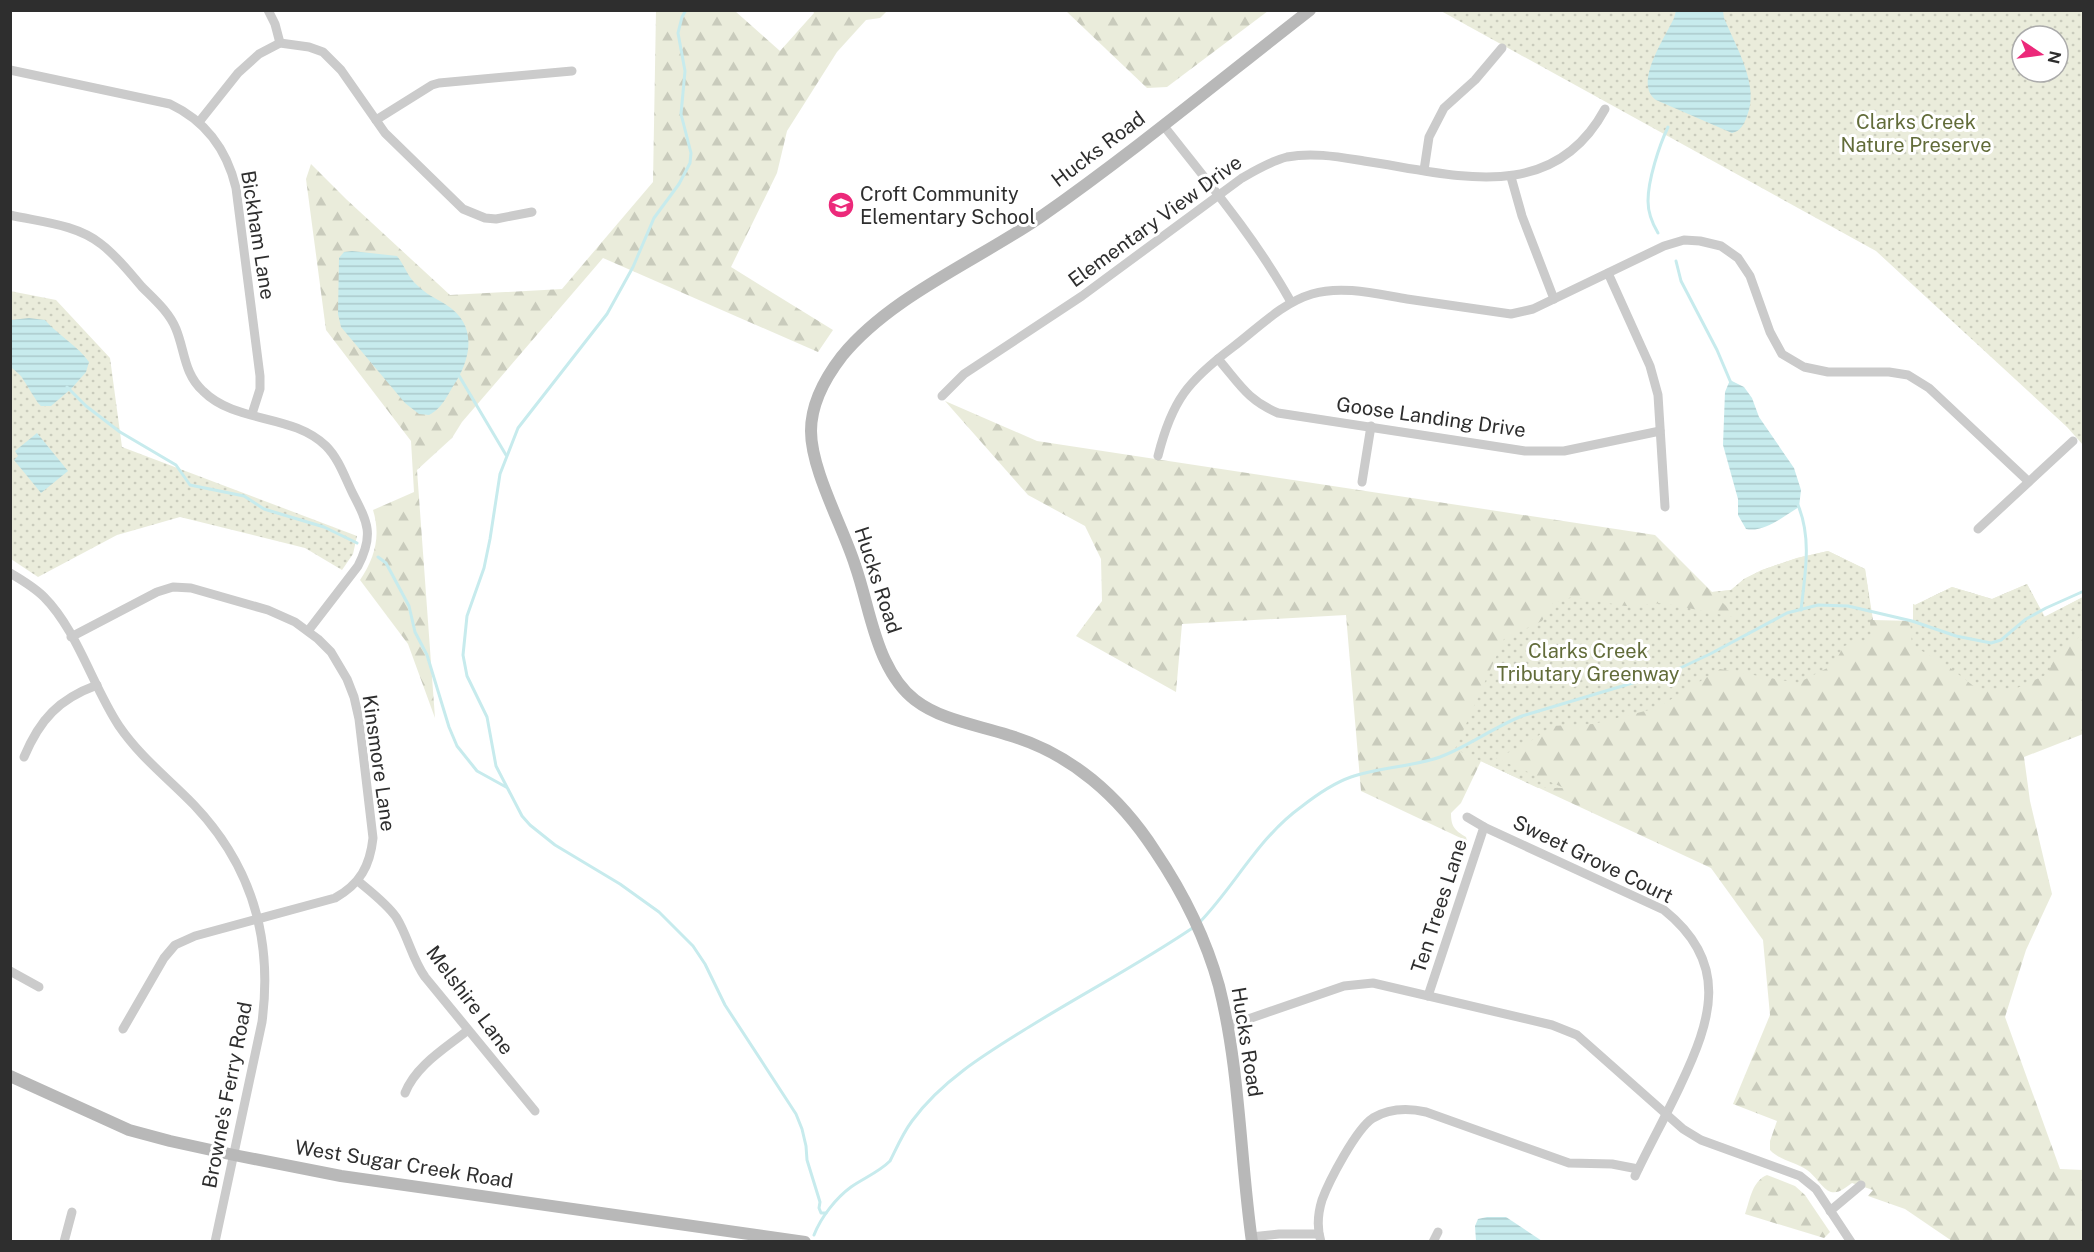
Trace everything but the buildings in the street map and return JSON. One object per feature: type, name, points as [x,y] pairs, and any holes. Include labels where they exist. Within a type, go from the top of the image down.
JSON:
[{"type":"main road","name":"Hucks Road","points":[[1252,1239],[1228,1026],[1217,981],[1193,918],[1146,837],[1126,812],[1089,776],[1058,755],[1039,746],[938,713],[914,699],[897,680],[881,650],[854,562],[817,466],[810,430],[812,414],[823,385],[843,355],[877,321],[1039,217],[1310,10]]},
{"type":"main road","name":"West Sugar Creek Road","points":[[10,1076],[129,1130],[170,1142],[341,1176],[805,1242]]},
{"type":"street","points":[[268,10],[275,24],[280,44]]},
{"type":"street","points":[[199,122],[248,62],[259,54],[280,44],[309,47],[323,52],[341,70],[376,120],[401,149],[463,209],[485,218],[496,219],[532,212]]},
{"type":"street","points":[[1424,170],[1429,137],[1444,108],[1474,80],[1502,48]]},
{"type":"street","name":"Bickham Lane","points":[[10,70],[162,102],[183,110],[199,122],[223,151],[236,188],[260,376],[260,389],[252,414]]},
{"type":"street","points":[[376,120],[432,85],[439,83],[572,72]]},
{"type":"street","name":"Elementary View Drive","points":[[942,396],[964,374],[1082,296],[1242,178],[1264,165],[1286,157],[1327,155],[1481,178],[1511,177],[1541,169],[1563,156],[1595,127],[1605,109]]},
{"type":"street","points":[[1163,124],[1219,195],[1292,302]]},
{"type":"street","points":[[1511,177],[1522,216],[1554,298]]},
{"type":"street","points":[[10,215],[76,230],[102,244],[165,311],[176,329],[187,369],[201,390],[223,406],[303,430],[327,447],[366,518],[368,537],[361,561],[308,631]]},
{"type":"street","points":[[1158,456],[1167,423],[1176,404],[1191,382],[1218,358],[1292,302],[1314,293],[1356,291],[1511,314],[1533,309],[1664,246],[1684,240],[1720,246],[1738,258],[1750,276],[1770,332],[1782,354],[1804,367],[1828,372],[1889,372],[1908,375],[1929,388],[2028,482]]},
{"type":"street","points":[[1608,273],[1650,366],[1658,395],[1665,507]]},
{"type":"street","name":"Goose Landing Drive","points":[[1218,358],[1250,398],[1261,406],[1278,413],[1525,451],[1564,451],[1660,431]]},
{"type":"street","points":[[1362,482],[1371,426]]},
{"type":"street","points":[[1978,529],[2073,441]]},
{"type":"street","name":"Browne's Ferry Road","points":[[10,573],[44,597],[60,617],[114,718],[136,748],[192,803],[220,836],[244,878],[258,919],[265,957],[265,1001],[215,1242]]},
{"type":"street","name":"Kinsmore Lane","points":[[71,637],[157,592],[179,587],[191,588],[268,610],[295,622],[308,631],[324,645],[341,667],[357,707],[373,838],[368,864],[358,881]]},
{"type":"street","points":[[24,757],[37,731],[51,711],[69,697],[97,685]]},
{"type":"street","name":"Sweet Grove Court","points":[[1320,1238],[1318,1217],[1322,1200],[1355,1135],[1372,1118],[1394,1109],[1411,1108],[1569,1163],[1612,1164],[1636,1172],[1699,1048],[1708,1014],[1708,984],[1705,968],[1696,946],[1680,924],[1664,910],[1467,817]]},
{"type":"street","name":"Ten Trees Lane","points":[[1428,996],[1484,827]]},
{"type":"street","points":[[123,1029],[164,958],[176,945],[195,936],[335,898],[358,881]]},
{"type":"street","name":"Melshire Lane","points":[[358,881],[389,908],[397,919],[418,968],[535,1112]]},
{"type":"street","points":[[10,971],[39,987]]},
{"type":"street","points":[[1228,1026],[1344,986],[1373,983],[1552,1025],[1577,1035],[1683,1129],[1701,1140],[1800,1176],[1816,1189],[1851,1242]]},
{"type":"street","points":[[405,1093],[422,1067],[468,1030]]},
{"type":"street","points":[[1830,1211],[1861,1185]]},
{"type":"street","points":[[64,1242],[72,1212]]},
{"type":"street","points":[[1433,1242],[1438,1232]]},
{"type":"street","points":[[1252,1239],[1279,1234],[1320,1238]]},
{"type":"green space","points":[[656,11],[735,11],[780,51],[814,13],[813,11],[887,11],[880,18],[866,20],[837,52],[787,131],[777,173],[731,267],[833,330],[818,352],[603,258],[462,422],[452,438],[417,470],[435,718],[408,644],[360,580],[373,555],[375,546],[376,529],[373,510],[414,492],[411,441],[326,330],[306,179],[311,164],[450,295],[562,289],[653,182]]},
{"type":"green space","points":[[1066,11],[1268,11],[1167,87],[1147,88]]},
{"type":"green space","name":"Clarks Creek Nature Preserve","points":[[1441,11],[2083,11],[2083,445],[2067,427],[1876,251]]},
{"type":"green space","points":[[10,291],[56,300],[110,358],[122,447],[357,536],[353,554],[342,570],[305,548],[180,517],[117,535],[38,577],[11,559]]},
{"type":"green space","points":[[945,401],[1037,441],[1655,535],[1712,592],[1731,590],[1744,579],[1762,570],[1797,558],[1828,551],[1865,569],[1873,620],[1913,621],[1913,604],[1952,587],[1992,599],[2027,584],[2045,617],[2083,597],[2083,734],[2024,757],[2030,801],[2052,894],[2026,950],[2005,1017],[2060,1169],[2083,1170],[2083,1241],[1952,1241],[1905,1209],[1868,1196],[1873,1190],[1852,1183],[1840,1191],[1831,1192],[1807,1170],[1782,1159],[1770,1150],[1770,1141],[1777,1121],[1733,1104],[1770,1015],[1763,940],[1711,868],[1481,761],[1461,803],[1451,813],[1454,827],[1466,837],[1467,841],[1361,791],[1346,615],[1182,624],[1176,692],[1076,636],[1102,601],[1101,559],[1085,526],[1028,495]]},
{"type":"green space","name":"Clarks Creek Tributary Greenway","points":[[1828,551],[1865,569],[1872,619],[1870,620],[1871,639],[1844,646],[1833,665],[1798,683],[1720,669],[1657,708],[1593,724],[1552,726],[1525,745],[1496,758],[1564,788],[1538,788],[1455,749],[1504,639],[1542,621],[1553,603],[1572,597],[1625,606],[1663,603],[1738,618],[1712,592],[1731,590],[1744,579],[1762,570],[1797,558]]},
{"type":"green space","points":[[2027,584],[2044,617],[2083,597],[2083,634],[2054,657],[2048,674],[2017,688],[1980,691],[1949,667],[1912,645],[1910,621],[1913,622],[1913,604],[1952,587],[1992,599]]},
{"type":"green space","points":[[1767,1175],[1795,1186],[1805,1195],[1830,1232],[1824,1238],[1745,1214],[1755,1186]]},
{"type":"water","points":[[1676,11],[1723,11],[1745,67],[1751,92],[1746,119],[1738,131],[1732,133],[1656,100],[1650,92],[1649,72]]},
{"type":"water","points":[[344,252],[397,256],[415,283],[455,311],[462,320],[468,338],[466,359],[457,380],[442,404],[429,415],[419,414],[405,403],[341,327],[338,314],[339,258]]},
{"type":"water","points":[[29,318],[45,320],[89,362],[86,372],[51,406],[41,406],[21,376],[11,367],[11,320]]},
{"type":"water","points":[[1730,380],[1744,387],[1752,398],[1759,417],[1794,468],[1801,490],[1799,507],[1760,529],[1746,529],[1738,515],[1738,499],[1723,445],[1725,392]]},
{"type":"water","points":[[37,433],[68,471],[41,493],[14,460],[18,456],[15,451]]},
{"type":"water","points":[[1506,1217],[1542,1241],[1476,1241],[1475,1226],[1478,1219]]},
{"type":"waterway","points":[[686,10],[678,33],[685,71],[681,114],[691,153],[690,163],[679,184],[654,218],[633,267],[607,314],[518,428],[500,474],[484,568],[467,616],[463,655],[467,676],[487,717],[496,766],[522,816],[555,845],[620,884],[659,912],[693,946],[705,964],[725,1005],[796,1114],[802,1129],[807,1160],[820,1202],[819,1208],[821,1213],[826,1213]]},
{"type":"waterway","points":[[1658,233],[1652,222],[1648,193],[1655,163],[1668,127]]},
{"type":"waterway","points":[[1676,261],[1681,281],[1717,350],[1731,383]]},
{"type":"waterway","points":[[458,374],[506,455]]},
{"type":"waterway","points":[[67,387],[86,406],[120,432],[176,465],[190,485],[244,496],[264,509],[324,527],[357,543]]},
{"type":"waterway","points":[[1798,505],[1806,544],[1806,570],[1801,610]]},
{"type":"waterway","points":[[378,557],[386,563],[409,606],[415,632],[427,655],[457,746],[477,771],[506,787]]},
{"type":"waterway","points":[[1199,923],[1272,833],[1306,803],[1338,783],[1373,771],[1440,757],[1522,716],[1676,670],[1787,613],[1818,605],[1848,606],[1912,621],[1956,636],[1991,643],[2001,640],[2026,619],[2084,591]]},
{"type":"waterway","points":[[814,1235],[825,1215],[840,1197],[890,1161],[912,1121],[951,1080],[981,1057],[1194,927]]},
{"type":"place","name":"Croft Community Elementary School","points":[[841,205]]}]
